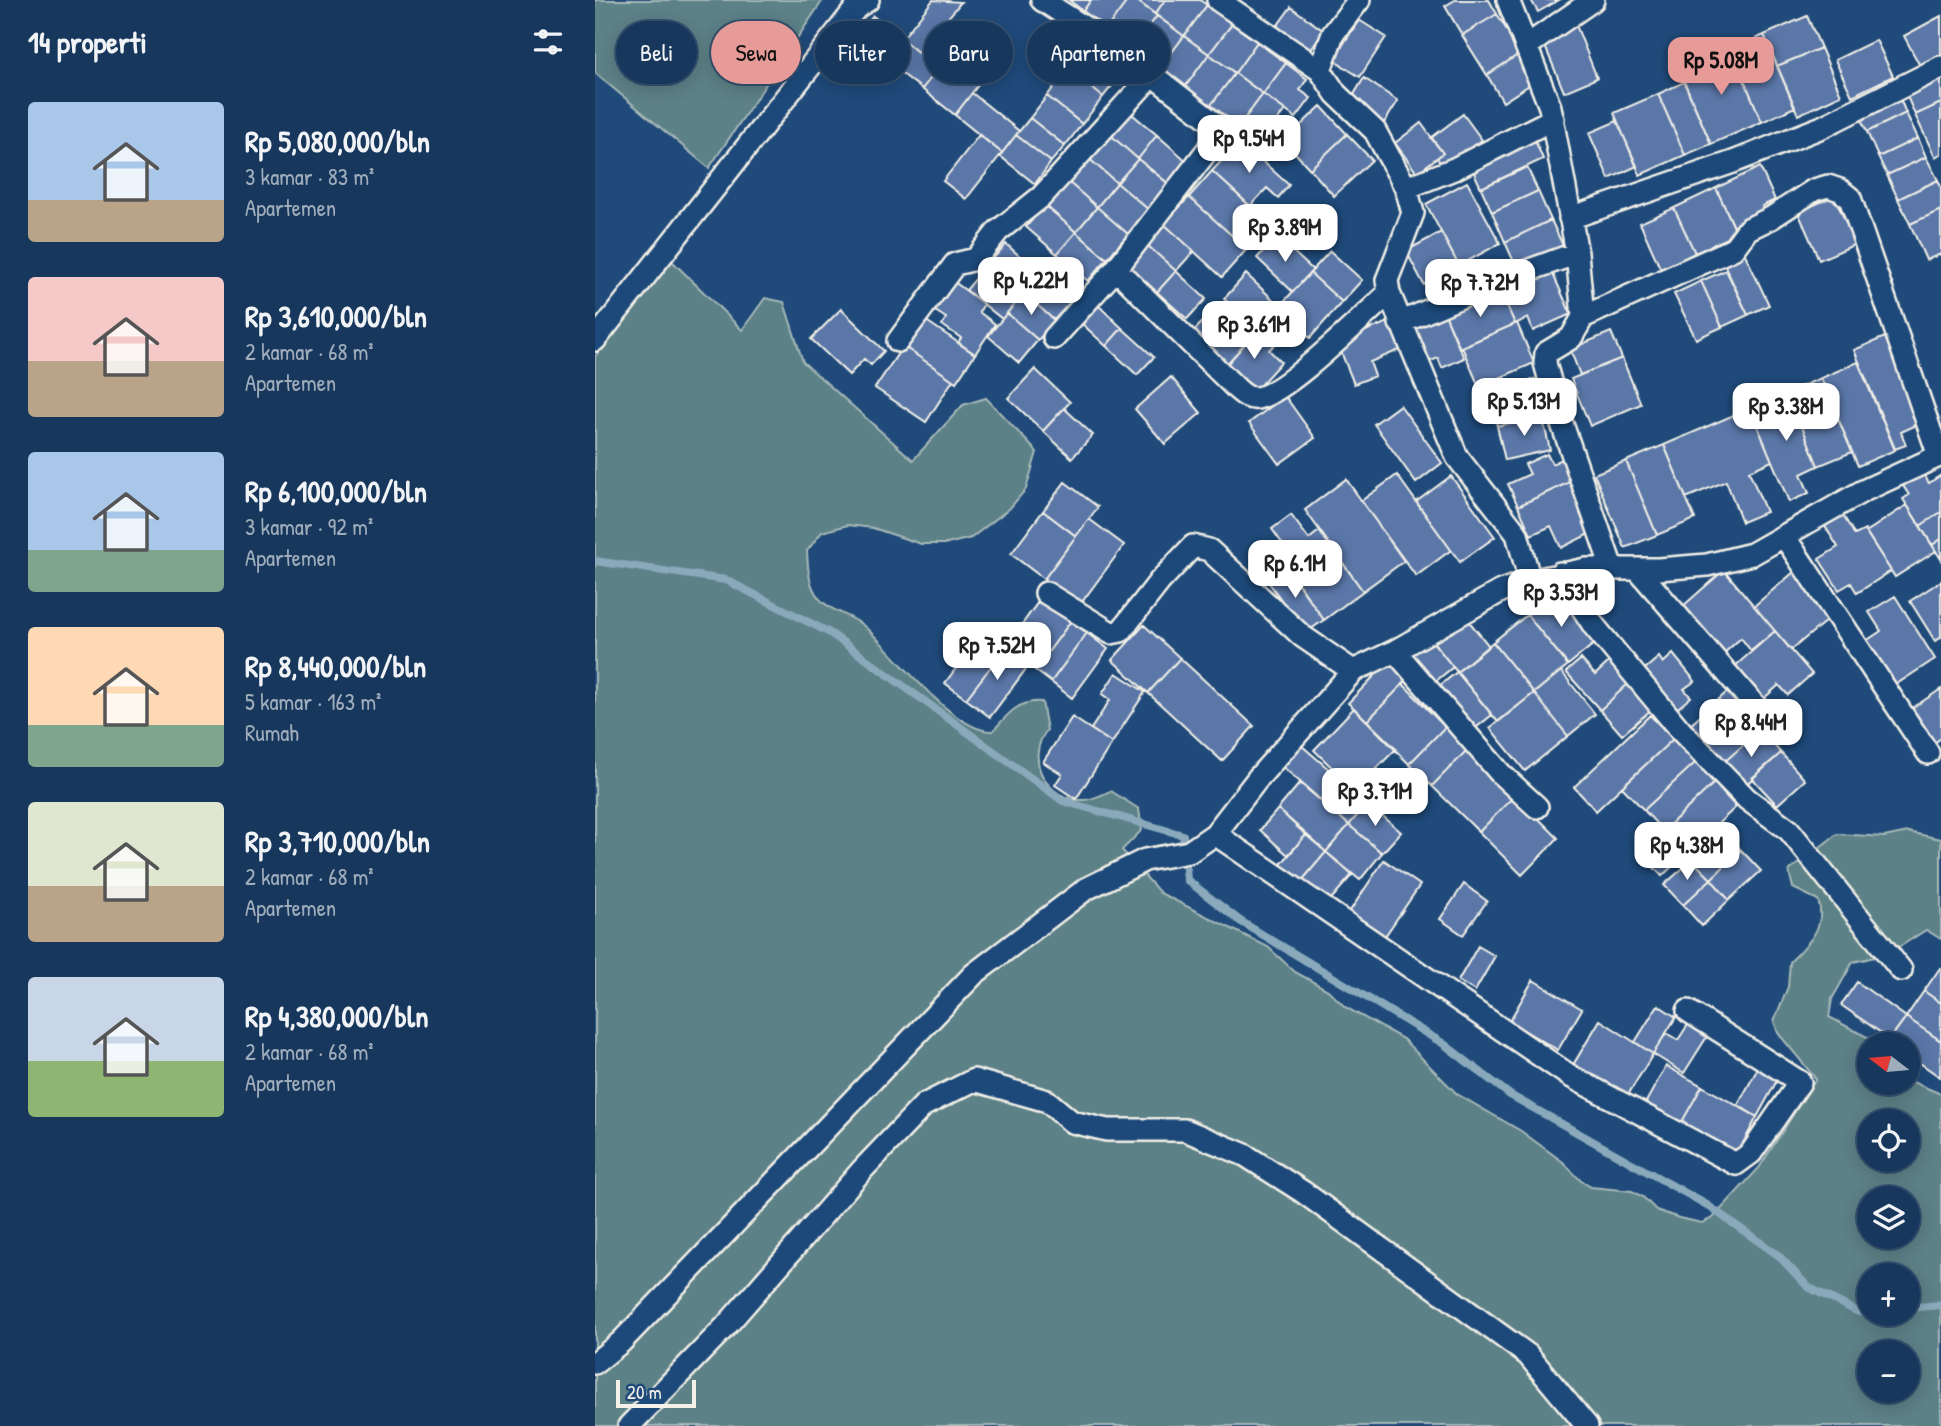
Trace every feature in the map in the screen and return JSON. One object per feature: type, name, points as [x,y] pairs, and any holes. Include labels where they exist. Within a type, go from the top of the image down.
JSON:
[{"type":"street","points":[[595,340],[856,8],[868,0]]},
{"type":"street","points":[[1042,0],[1073,21]]},
{"type":"street","points":[[1218,0],[1320,70],[1336,94],[1375,131],[1406,188],[1412,213],[1387,280],[1389,293],[1457,457],[1517,534],[1530,581]]},
{"type":"street","points":[[1320,70],[1333,34],[1359,0]]},
{"type":"street","points":[[1508,0],[1528,45],[1553,119],[1577,253],[1583,317],[1571,338],[1546,353],[1545,363],[1561,421],[1612,568]]},
{"type":"street","points":[[1528,45],[1593,0]]},
{"type":"street","points":[[1570,218],[1822,127],[1941,67]]},
{"type":"street","points":[[898,341],[954,264],[976,259],[998,231],[1041,197],[1144,84]]},
{"type":"street","points":[[1054,338],[1116,269],[1223,131],[1163,84]]},
{"type":"street","points":[[1406,188],[1454,169],[1553,119]]},
{"type":"street","points":[[595,1363],[621,1342],[974,974],[1086,889],[1151,859],[1189,852],[1215,834],[1259,777],[1353,671],[1395,651],[1501,591],[1530,581],[1560,573],[1612,568],[1707,565],[1752,554],[1863,491],[1939,458],[1850,198],[1840,190],[1828,186],[1814,190],[1771,218],[1748,229],[1733,249],[1583,317]]},
{"type":"street","points":[[1400,323],[1488,285],[1577,253]]},
{"type":"street","points":[[1116,269],[1237,389],[1251,398],[1261,397],[1287,382],[1389,293]]},
{"type":"street","points":[[1784,536],[1928,753]]},
{"type":"street","points":[[1046,593],[1111,633],[1121,631],[1160,581],[1193,546],[1209,550],[1302,636],[1353,671]]},
{"type":"street","points":[[1637,569],[1758,709]]},
{"type":"street","points":[[1560,573],[1594,626],[1681,731],[1747,799],[1789,830],[1901,970]]},
{"type":"street","points":[[1395,651],[1501,774],[1537,807]]},
{"type":"street","points":[[1215,834],[1570,1076],[1736,1164],[1751,1153],[1800,1082],[1688,1011]]},
{"type":"street","points":[[629,1426],[726,1326],[863,1169],[924,1105],[974,1080],[1047,1101],[1072,1122],[1107,1130],[1185,1130],[1245,1155],[1303,1192],[1528,1355],[1587,1426]]},
{"type":"green space","points":[[595,0],[823,0],[801,32],[801,21],[711,21],[711,84],[766,84],[709,168],[595,73]]},
{"type":"green space","points":[[672,261],[742,330],[765,298],[784,302],[803,362],[913,460],[963,405],[986,398],[1037,452],[1026,489],[1010,508],[971,538],[947,544],[921,544],[873,528],[848,525],[822,532],[807,551],[811,582],[819,598],[829,607],[865,627],[943,706],[977,728],[993,731],[1020,706],[1042,702],[1047,730],[1040,741],[1038,753],[1043,776],[1059,794],[1087,800],[1111,791],[1139,809],[1142,830],[1122,850],[1160,893],[1268,947],[1295,972],[1328,990],[1345,1007],[1403,1039],[1457,1094],[1521,1131],[1591,1187],[1632,1191],[1643,1197],[1656,1210],[1679,1218],[1702,1223],[1713,1218],[1759,1168],[1816,1079],[1778,1033],[1774,1021],[1788,987],[1790,962],[1814,934],[1820,919],[1818,900],[1793,888],[1789,871],[1837,834],[1884,837],[1908,832],[1941,839],[1941,939],[1926,930],[1888,954],[1853,962],[1832,999],[1829,1017],[1858,1032],[1857,1096],[1920,1096],[1920,1085],[1941,1094],[1941,1426],[595,1426],[595,356]]},
{"type":"building","points":[[933,0],[961,2],[947,19],[950,21],[924,21],[924,57],[910,46],[910,29]]},
{"type":"building","points":[[1069,0],[1091,0],[1083,11]]},
{"type":"building","points":[[1091,0],[1128,0],[1112,21],[1097,21],[1083,11]]},
{"type":"building","points":[[1128,0],[1136,0],[1157,16],[1153,21],[1112,21]]},
{"type":"building","points":[[1136,0],[1165,0],[1155,14]]},
{"type":"building","points":[[1165,0],[1200,0],[1207,5],[1184,36],[1170,25],[1170,21],[1164,21],[1155,14]]},
{"type":"building","points":[[1455,0],[1489,0],[1497,14],[1462,35],[1445,6]]},
{"type":"building","points":[[1531,0],[1559,0],[1538,12]]},
{"type":"building","points":[[1207,5],[1232,24],[1209,54],[1184,36]]},
{"type":"building","points":[[1291,7],[1324,31],[1308,53],[1275,29]]},
{"type":"building","points":[[1497,14],[1521,53],[1487,75],[1462,35]]},
{"type":"building","points":[[1807,16],[1821,48],[1777,66],[1764,35]]},
{"type":"building","points":[[1941,16],[1941,55],[1920,66],[1904,36]]},
{"type":"building","points":[[1359,20],[1386,37],[1360,77],[1333,60]]},
{"type":"building","points":[[1232,24],[1257,42],[1235,73],[1209,54]]},
{"type":"building","points":[[1576,25],[1597,78],[1564,92],[1542,39]]},
{"type":"building","points":[[1170,26],[1184,36],[1170,55]]},
{"type":"building","points":[[1764,35],[1795,107],[1762,122],[1731,49]]},
{"type":"building","points":[[1184,36],[1209,54],[1185,87],[1170,76],[1170,55]]},
{"type":"building","points":[[1876,40],[1893,76],[1852,96],[1835,60]]},
{"type":"building","points":[[1257,42],[1286,63],[1263,94],[1235,73]]},
{"type":"building","points":[[910,46],[924,57],[926,84],[922,89],[910,80]]},
{"type":"building","points":[[1821,48],[1841,95],[1798,115],[1777,66]]},
{"type":"building","points":[[1731,49],[1762,122],[1711,144],[1680,72]]},
{"type":"building","points":[[1521,53],[1537,80],[1503,102],[1487,75]]},
{"type":"building","points":[[1209,54],[1235,73],[1211,105],[1185,87]]},
{"type":"building","points":[[1286,63],[1307,79],[1300,90],[1311,98],[1296,118],[1263,94]]},
{"type":"building","points":[[1235,73],[1263,94],[1239,126],[1211,105]]},
{"type":"building","points":[[1941,77],[1941,103],[1915,115],[1906,94]]},
{"type":"building","points":[[1364,78],[1398,101],[1384,123],[1350,101]]},
{"type":"building","points":[[1684,82],[1711,144],[1685,155],[1658,94]]},
{"type":"building","points":[[926,84],[979,84],[955,115],[922,89]]},
{"type":"building","points":[[1056,84],[1087,84],[1103,97],[1082,124],[1047,96]]},
{"type":"building","points":[[1087,84],[1114,84],[1103,97]]},
{"type":"building","points":[[1897,92],[1906,113],[1867,132],[1857,111]]},
{"type":"building","points":[[972,93],[1019,131],[1002,153],[955,115]]},
{"type":"building","points":[[1263,94],[1285,110],[1261,142],[1239,126]]},
{"type":"building","points":[[1658,94],[1685,155],[1640,175],[1614,113]]},
{"type":"building","points":[[1047,96],[1082,124],[1065,146],[1030,118]]},
{"type":"building","points":[[1941,103],[1941,154],[1935,157],[1915,115]]},
{"type":"building","points":[[1321,106],[1347,134],[1310,169],[1284,141]]},
{"type":"building","points":[[1126,109],[1157,135],[1138,159],[1107,132]]},
{"type":"building","points":[[1906,113],[1918,138],[1878,157],[1867,132]]},
{"type":"building","points":[[1463,114],[1482,140],[1444,168],[1437,158],[1443,153],[1431,138]]},
{"type":"building","points":[[1030,118],[1065,146],[1051,162],[1016,135]]},
{"type":"building","points":[[1617,121],[1637,166],[1609,179],[1589,133]]},
{"type":"building","points":[[1421,123],[1443,153],[1417,173],[1395,143]]},
{"type":"building","points":[[1107,132],[1138,159],[1117,183],[1086,156]]},
{"type":"building","points":[[1347,134],[1372,160],[1334,196],[1310,169]]},
{"type":"building","points":[[979,135],[1002,153],[966,199],[943,181]]},
{"type":"building","points":[[1016,135],[1051,162],[1035,184],[1000,156]]},
{"type":"building","points":[[1157,135],[1189,163],[1170,185],[1138,159]]},
{"type":"building","points":[[1534,138],[1543,159],[1481,188],[1471,166]]},
{"type":"building","points":[[1918,138],[1926,157],[1887,175],[1878,157]]},
{"type":"building","points":[[1240,141],[1289,185],[1278,198],[1267,188],[1250,206],[1212,171]]},
{"type":"building","points":[[1086,156],[1117,183],[1097,207],[1066,180]]},
{"type":"building","points":[[1926,157],[1938,180],[1898,199],[1887,175]]},
{"type":"building","points":[[1138,159],[1170,185],[1149,210],[1117,183]]},
{"type":"building","points":[[1527,167],[1538,191],[1492,212],[1481,188]]},
{"type":"building","points":[[1760,167],[1775,200],[1762,206],[1764,213],[1734,227],[1716,188]]},
{"type":"building","points":[[1212,171],[1270,224],[1247,249],[1189,197]]},
{"type":"building","points":[[1066,180],[1097,207],[1076,232],[1045,205]]},
{"type":"building","points":[[1938,180],[1941,187],[1941,210],[1910,224],[1898,199]]},
{"type":"building","points":[[1467,182],[1500,243],[1459,266],[1426,204]]},
{"type":"building","points":[[1117,183],[1149,210],[1128,234],[1097,207]]},
{"type":"building","points":[[1716,188],[1737,234],[1695,253],[1674,208]]},
{"type":"building","points":[[1538,191],[1551,220],[1505,242],[1492,212]]},
{"type":"building","points":[[1834,196],[1856,244],[1819,260],[1798,212]]},
{"type":"building","points":[[1189,197],[1247,249],[1222,277],[1164,224]]},
{"type":"building","points":[[1045,205],[1076,232],[1057,254],[1026,227]]},
{"type":"building","points":[[1097,207],[1128,234],[1107,259],[1076,232]]},
{"type":"building","points":[[1674,208],[1695,253],[1661,270],[1640,223]]},
{"type":"building","points":[[1941,210],[1941,254],[1926,260],[1910,224]]},
{"type":"building","points":[[1551,220],[1565,250],[1518,271],[1505,242]]},
{"type":"building","points":[[1164,224],[1194,251],[1176,271],[1146,244]]},
{"type":"building","points":[[1076,232],[1107,259],[1088,281],[1057,254]]},
{"type":"building","points":[[1441,232],[1459,266],[1424,285],[1406,251]]},
{"type":"building","points":[[1277,237],[1313,270],[1293,292],[1257,258]]},
{"type":"building","points":[[1006,244],[1040,274],[1019,299],[984,269]]},
{"type":"building","points":[[1146,244],[1176,271],[1157,292],[1127,265]]},
{"type":"building","points":[[1330,251],[1362,280],[1342,302],[1310,273]]},
{"type":"building","points":[[1744,252],[1769,305],[1748,315],[1723,262]]},
{"type":"building","points":[[984,269],[1019,299],[1002,319],[966,290]]},
{"type":"building","points":[[1726,270],[1748,315],[1722,327],[1701,281]]},
{"type":"building","points":[[1176,271],[1206,299],[1187,319],[1157,292]]},
{"type":"building","points":[[1552,272],[1571,314],[1533,331],[1528,318],[1515,324],[1502,295]]},
{"type":"building","points":[[1310,273],[1342,302],[1310,338],[1277,309]]},
{"type":"building","points":[[1040,274],[1056,287],[1067,274],[1083,287],[1055,321],[1024,293]]},
{"type":"building","points":[[1246,274],[1280,306],[1258,330],[1224,299]]},
{"type":"building","points":[[949,278],[984,304],[979,312],[995,324],[975,354],[958,343],[961,338],[942,325],[946,318],[929,307]]},
{"type":"building","points":[[1701,281],[1722,327],[1696,339],[1674,294]]},
{"type":"building","points":[[1500,290],[1515,324],[1459,348],[1445,314]]},
{"type":"building","points":[[1024,293],[1055,321],[1038,340],[1007,313]]},
{"type":"building","points":[[1095,302],[1122,328],[1106,346],[1078,320]]},
{"type":"building","points":[[841,309],[884,351],[871,365],[864,359],[849,375],[811,339]]},
{"type":"building","points":[[1277,309],[1294,323],[1277,342],[1261,326]]},
{"type":"building","points":[[1007,313],[1038,340],[1019,363],[988,336]]},
{"type":"building","points":[[1211,313],[1245,344],[1227,364],[1193,332]]},
{"type":"building","points":[[1445,314],[1464,358],[1442,368],[1438,358],[1426,363],[1409,323]]},
{"type":"building","points":[[922,318],[975,354],[956,382],[903,346]]},
{"type":"building","points":[[1391,321],[1402,349],[1370,362],[1375,376],[1354,384],[1337,342]]},
{"type":"building","points":[[1517,323],[1534,363],[1479,387],[1462,347]]},
{"type":"building","points":[[1261,326],[1277,342],[1269,350],[1281,362],[1253,393],[1224,367]]},
{"type":"building","points":[[1122,328],[1154,357],[1137,375],[1106,346]]},
{"type":"building","points":[[1611,332],[1622,358],[1580,375],[1570,349]]},
{"type":"building","points":[[1885,337],[1921,423],[1901,432],[1906,445],[1895,449],[1854,350]]},
{"type":"building","points":[[903,346],[953,380],[926,422],[875,388]]},
{"type":"building","points":[[1622,358],[1641,404],[1590,426],[1571,379]]},
{"type":"building","points":[[1858,362],[1895,450],[1858,466],[1821,378]]},
{"type":"building","points":[[1035,369],[1070,402],[1043,431],[1008,398]]},
{"type":"building","points":[[1171,377],[1201,413],[1165,444],[1135,409]]},
{"type":"building","points":[[1821,378],[1852,452],[1818,466],[1788,392]]},
{"type":"building","points":[[1534,379],[1542,415],[1497,426],[1489,390]]},
{"type":"building","points":[[1788,392],[1818,466],[1801,474],[1809,493],[1789,502],[1750,408]]},
{"type":"building","points":[[1285,396],[1315,438],[1279,464],[1249,423]]},
{"type":"building","points":[[1400,405],[1442,463],[1416,483],[1374,424]]},
{"type":"building","points":[[1064,408],[1093,435],[1072,458],[1043,431]]},
{"type":"building","points":[[1750,408],[1772,461],[1749,471],[1766,512],[1742,522],[1726,481],[1686,498],[1664,445]]},
{"type":"building","points":[[1542,415],[1550,450],[1505,460],[1497,426]]},
{"type":"building","points":[[1664,445],[1695,519],[1657,535],[1626,461]]},
{"type":"building","points":[[1547,454],[1552,464],[1564,458],[1574,480],[1518,506],[1508,484],[1530,474],[1525,464]]},
{"type":"building","points":[[1626,461],[1657,535],[1625,548],[1594,474]]},
{"type":"building","points":[[1920,469],[1929,483],[1941,475],[1941,512],[1920,526],[1903,499],[1909,495],[1900,481]]},
{"type":"building","points":[[1397,475],[1451,550],[1416,576],[1361,501]]},
{"type":"building","points":[[1451,476],[1495,537],[1460,562],[1416,502]]},
{"type":"building","points":[[1346,479],[1404,561],[1363,591],[1305,510]]},
{"type":"building","points":[[1574,480],[1587,510],[1580,513],[1589,534],[1561,548],[1551,526],[1531,535],[1518,506]]},
{"type":"building","points":[[1065,482],[1098,507],[1076,536],[1043,511]]},
{"type":"building","points":[[1907,505],[1936,551],[1895,577],[1866,532]]},
{"type":"building","points":[[1839,509],[1855,535],[1865,530],[1891,571],[1857,593],[1851,583],[1839,590],[1819,559],[1838,547],[1821,520]]},
{"type":"building","points":[[1043,511],[1076,536],[1044,579],[1011,554]]},
{"type":"building","points":[[1941,512],[1941,539],[1932,545],[1920,526]]},
{"type":"building","points":[[1291,515],[1309,539],[1319,531],[1363,591],[1324,620],[1281,559],[1289,553],[1272,529]]},
{"type":"building","points":[[1089,519],[1124,545],[1079,606],[1044,579]]},
{"type":"building","points":[[1941,539],[1941,559],[1932,545]]},
{"type":"building","points":[[1285,566],[1324,620],[1305,633],[1267,580]]},
{"type":"building","points":[[1724,570],[1775,631],[1751,651],[1741,638],[1723,654],[1683,606]]},
{"type":"building","points":[[1794,572],[1832,616],[1791,650],[1754,606]]},
{"type":"building","points":[[1941,581],[1941,638],[1935,641],[1910,601]]},
{"type":"building","points":[[1555,592],[1595,643],[1568,665],[1527,615]]},
{"type":"building","points":[[1895,596],[1935,659],[1895,685],[1866,641],[1881,631],[1869,612]]},
{"type":"building","points":[[1041,598],[1071,621],[1035,670],[1005,648]]},
{"type":"building","points":[[1464,615],[1489,646],[1457,672],[1432,641]]},
{"type":"building","points":[[1527,615],[1568,665],[1534,693],[1493,642]]},
{"type":"building","points":[[1071,621],[1087,633],[1051,682],[1035,670]]},
{"type":"building","points":[[1144,625],[1180,658],[1148,693],[1112,660]]},
{"type":"building","points":[[984,631],[1005,648],[966,699],[945,683]]},
{"type":"building","points":[[1775,631],[1812,674],[1788,695],[1779,685],[1762,700],[1734,667]]},
{"type":"building","points":[[1087,633],[1108,649],[1072,698],[1051,682]]},
{"type":"building","points":[[1428,635],[1453,667],[1431,685],[1406,654]]},
{"type":"building","points":[[1493,642],[1534,693],[1498,722],[1457,672]]},
{"type":"building","points":[[1005,648],[1029,665],[990,717],[966,699]]},
{"type":"building","points":[[1673,654],[1695,681],[1684,689],[1691,697],[1671,714],[1639,674],[1659,657],[1663,663]]},
{"type":"building","points":[[1180,658],[1254,726],[1222,761],[1148,693]]},
{"type":"building","points":[[1581,659],[1595,675],[1610,661],[1629,683],[1600,710],[1566,672]]},
{"type":"building","points":[[1389,661],[1408,679],[1367,721],[1348,703]]},
{"type":"building","points":[[1561,671],[1595,714],[1568,736],[1534,693]]},
{"type":"building","points":[[1457,672],[1492,715],[1473,730],[1438,687]]},
{"type":"building","points":[[1116,673],[1145,692],[1112,743],[1091,729],[1110,700],[1102,694]]},
{"type":"building","points":[[1629,683],[1652,709],[1622,735],[1600,710]]},
{"type":"building","points":[[1403,684],[1445,727],[1409,764],[1367,721]]},
{"type":"building","points":[[1941,689],[1941,738],[1933,744],[1911,709]]},
{"type":"building","points":[[1727,692],[1743,711],[1705,746],[1688,727]]},
{"type":"building","points":[[1534,693],[1568,736],[1525,771],[1490,728]]},
{"type":"building","points":[[1354,708],[1396,749],[1355,790],[1314,750]]},
{"type":"building","points":[[1743,711],[1760,730],[1721,765],[1705,746]]},
{"type":"building","points":[[1650,715],[1673,739],[1596,811],[1574,787]]},
{"type":"building","points":[[1072,717],[1112,743],[1076,799],[1055,785],[1062,774],[1043,762]]},
{"type":"building","points":[[1445,727],[1468,749],[1432,786],[1409,764]]},
{"type":"building","points":[[1760,730],[1781,753],[1742,788],[1721,765]]},
{"type":"building","points":[[1673,739],[1695,763],[1644,810],[1622,787]]},
{"type":"building","points":[[1301,745],[1368,803],[1349,825],[1283,767]]},
{"type":"building","points":[[1468,749],[1515,795],[1479,832],[1432,786]]},
{"type":"building","points":[[1781,753],[1805,780],[1777,805],[1752,778]]},
{"type":"building","points":[[1695,763],[1714,783],[1663,831],[1644,810]]},
{"type":"building","points":[[1300,783],[1349,825],[1326,852],[1278,809]]},
{"type":"building","points":[[1714,783],[1736,807],[1662,876],[1640,853]]},
{"type":"building","points":[[1515,795],[1558,838],[1522,875],[1479,832]]},
{"type":"building","points":[[1368,803],[1401,832],[1382,853],[1349,825]]},
{"type":"building","points":[[1278,809],[1306,835],[1288,855],[1260,830]]},
{"type":"building","points":[[1349,825],[1382,853],[1360,880],[1326,852]]},
{"type":"building","points":[[1723,830],[1741,850],[1711,879],[1692,860]]},
{"type":"building","points":[[1306,835],[1326,852],[1296,888],[1276,870]]},
{"type":"building","points":[[1741,850],[1761,871],[1729,900],[1711,879]]},
{"type":"building","points":[[1326,852],[1352,875],[1326,905],[1300,883]]},
{"type":"building","points":[[1384,860],[1420,885],[1383,939],[1348,914]]},
{"type":"building","points":[[1692,860],[1711,879],[1683,905],[1664,885]]},
{"type":"building","points":[[1711,879],[1729,900],[1702,926],[1683,905]]},
{"type":"building","points":[[1464,884],[1487,901],[1463,935],[1440,919]]},
{"type":"building","points":[[1478,946],[1495,956],[1475,991],[1458,981]]},
{"type":"building","points":[[1941,969],[1941,1003],[1924,991]]},
{"type":"building","points":[[1533,980],[1582,1009],[1558,1050],[1509,1022]]},
{"type":"building","points":[[1857,982],[1906,1017],[1895,1032],[1880,1032],[1841,1005]]},
{"type":"building","points":[[1924,991],[1941,1003],[1941,1041],[1906,1017]]},
{"type":"building","points":[[1658,1005],[1676,1017],[1653,1054],[1635,1042]]},
{"type":"building","points":[[1906,1017],[1941,1041],[1940,1077],[1920,1063],[1920,1032],[1895,1032]]},
{"type":"building","points":[[1600,1020],[1653,1054],[1626,1098],[1573,1065]]},
{"type":"building","points":[[1689,1023],[1708,1035],[1684,1073],[1653,1054],[1666,1033],[1678,1040]]},
{"type":"building","points":[[1666,1066],[1702,1086],[1678,1129],[1642,1109]]},
{"type":"building","points":[[1759,1066],[1779,1077],[1757,1117],[1738,1105]]},
{"type":"building","points":[[1702,1086],[1757,1117],[1734,1160],[1678,1129]]},
{"type":"waterway","points":[[595,561],[726,580],[830,633],[1063,801],[1183,835],[1187,880],[1240,921],[1444,1044],[1510,1095],[1707,1205],[1778,1255],[1808,1287],[1857,1312]]},
{"type":"waterway","points":[[1920,1307],[1941,1305]]}]
